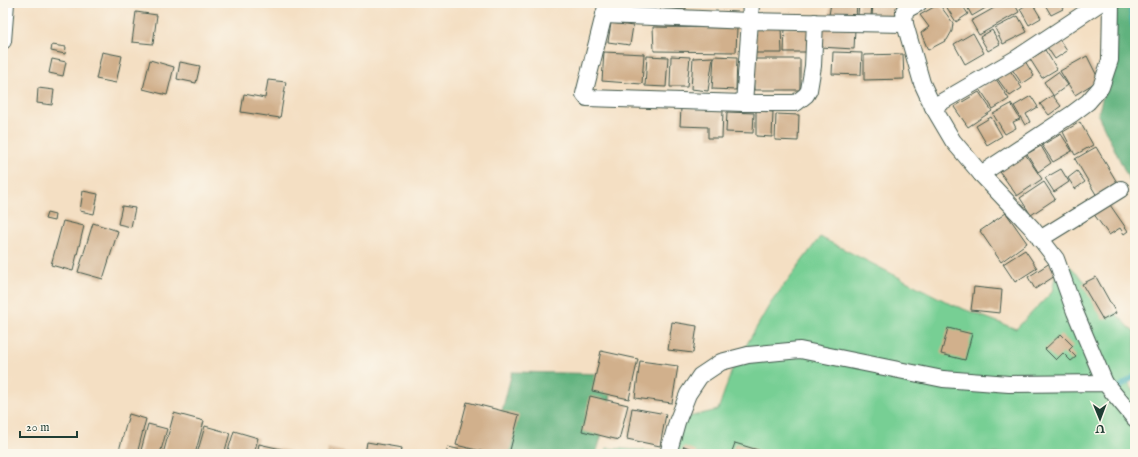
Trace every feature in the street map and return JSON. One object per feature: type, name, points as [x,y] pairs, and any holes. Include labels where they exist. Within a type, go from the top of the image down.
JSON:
[{"type":"street","points":[[3,40],[6,3]]},
{"type":"street","points":[[744,102],[751,3]]},
{"type":"street","points":[[815,22],[813,66],[809,90],[806,95],[796,103],[587,98],[584,94],[606,9],[750,21],[815,22],[904,13],[919,3]]},
{"type":"street","points":[[933,107],[1017,58],[1100,3]]},
{"type":"street","points":[[981,174],[1072,114],[1088,102],[1101,87],[1110,60],[1111,3]]},
{"type":"street","points":[[904,13],[922,83],[933,107],[953,140],[981,174],[1032,228],[1056,259],[1075,312],[1106,384],[1135,419]]},
{"type":"street","points":[[1040,239],[1121,189]]},
{"type":"street","points":[[668,454],[677,422],[688,394],[700,376],[721,362],[748,355],[800,350],[943,379],[1009,384],[1106,384]]},
{"type":"green space","points":[[1115,3],[1135,3],[1135,192],[1098,115],[1112,60]]},
{"type":"green space","points":[[820,237],[953,305],[1016,329],[1052,292],[1059,255],[1135,333],[1135,375],[1127,381],[1135,393],[1135,454],[605,454],[607,448],[670,452],[684,418],[718,410],[732,370],[770,304]]},
{"type":"green space","points":[[512,372],[615,374],[605,424],[596,454],[487,454],[499,423]]},
{"type":"building","points":[[649,3],[667,3],[666,7]]},
{"type":"building","points":[[669,3],[686,3],[686,9],[669,7]]},
{"type":"building","points":[[717,3],[742,3],[742,7],[717,6]]},
{"type":"building","points":[[831,3],[857,3],[856,17],[829,15]]},
{"type":"building","points":[[859,3],[872,3],[871,16],[858,15]]},
{"type":"building","points":[[873,3],[897,3],[896,18],[872,16]]},
{"type":"building","points":[[944,3],[961,3],[968,14],[956,22]]},
{"type":"building","points":[[965,3],[987,3],[989,6],[972,16]]},
{"type":"building","points":[[1003,3],[1014,3],[1019,12],[979,35],[971,21]]},
{"type":"building","points":[[1029,3],[1032,3],[1041,18],[1029,25],[1020,9]]},
{"type":"building","points":[[1044,3],[1060,3],[1063,9],[1051,15]]},
{"type":"building","points":[[939,4],[953,23],[952,31],[947,40],[928,50],[921,33],[929,27],[920,15]]},
{"type":"building","points":[[136,12],[157,15],[153,44],[132,42]]},
{"type":"building","points":[[1018,16],[1027,32],[1003,44],[995,28]]},
{"type":"building","points":[[611,23],[633,26],[630,45],[608,42]]},
{"type":"building","points":[[653,27],[737,28],[736,52],[654,51]]},
{"type":"building","points":[[781,27],[782,53],[755,53],[755,28]]},
{"type":"building","points":[[822,27],[855,29],[854,49],[820,47]]},
{"type":"building","points":[[785,28],[809,28],[810,52],[784,52]]},
{"type":"building","points":[[992,30],[1000,44],[988,51],[980,37]]},
{"type":"building","points":[[973,33],[984,53],[965,64],[954,44]]},
{"type":"building","points":[[1057,36],[1067,51],[1055,59],[1045,44]]},
{"type":"building","points":[[52,45],[66,47],[65,54],[51,51]]},
{"type":"building","points":[[1045,50],[1057,69],[1042,78],[1030,59]]},
{"type":"building","points":[[102,52],[122,56],[116,83],[96,79]]},
{"type":"building","points":[[604,52],[644,54],[642,84],[602,81]]},
{"type":"building","points":[[833,52],[862,53],[861,75],[832,74]]},
{"type":"building","points":[[903,54],[904,79],[864,80],[864,55]]},
{"type":"building","points":[[647,56],[668,57],[666,87],[645,86]]},
{"type":"building","points":[[671,56],[690,57],[687,87],[670,87]]},
{"type":"building","points":[[714,56],[737,57],[736,90],[712,89]]},
{"type":"building","points":[[1087,56],[1099,80],[1075,95],[1060,71]]},
{"type":"building","points":[[713,57],[708,91],[691,89],[693,58]]},
{"type":"building","points":[[52,59],[66,62],[63,76],[49,73]]},
{"type":"building","points":[[753,59],[800,59],[800,90],[754,90]]},
{"type":"building","points":[[150,60],[174,67],[167,95],[143,89]]},
{"type":"building","points":[[1025,61],[1034,76],[1022,84],[1012,69]]},
{"type":"building","points":[[180,62],[200,66],[196,83],[177,79]]},
{"type":"building","points":[[1009,69],[1022,88],[1010,96],[997,78]]},
{"type":"building","points":[[1058,72],[1068,85],[1053,96],[1061,106],[1049,115],[1040,104],[1053,95],[1044,82]]},
{"type":"building","points":[[996,79],[1009,99],[993,109],[980,89]]},
{"type":"building","points":[[268,80],[286,82],[280,118],[241,112],[244,94],[265,98]]},
{"type":"building","points":[[38,88],[54,90],[52,105],[37,103]]},
{"type":"building","points":[[979,92],[992,111],[968,127],[954,107]]},
{"type":"building","points":[[1031,96],[1038,107],[1026,114],[1030,122],[1025,125],[1014,106]]},
{"type":"building","points":[[1011,104],[1020,119],[1013,122],[1016,128],[1005,134],[993,114]]},
{"type":"building","points":[[681,108],[723,110],[722,138],[708,138],[708,127],[680,126]]},
{"type":"building","points":[[756,111],[773,112],[772,137],[756,136]]},
{"type":"building","points":[[727,112],[754,113],[753,133],[726,132]]},
{"type":"building","points":[[776,114],[799,115],[798,141],[775,140]]},
{"type":"building","points":[[991,117],[1002,136],[987,145],[976,126]]},
{"type":"building","points":[[1080,122],[1093,145],[1075,155],[1063,132]]},
{"type":"building","points":[[1061,134],[1072,151],[1053,162],[1042,145]]},
{"type":"building","points":[[1041,146],[1051,163],[1038,172],[1027,154]]},
{"type":"building","points":[[1096,147],[1118,184],[1097,196],[1075,159]]},
{"type":"building","points":[[1023,151],[1042,179],[1017,196],[998,169]]},
{"type":"building","points":[[1061,169],[1069,182],[1054,192],[1045,178]]},
{"type":"building","points":[[1077,171],[1085,182],[1075,189],[1068,178]]},
{"type":"building","points":[[1044,182],[1055,199],[1031,215],[1020,198]]},
{"type":"building","points":[[83,191],[98,194],[94,214],[80,211]]},
{"type":"building","points":[[1108,202],[1128,231],[1124,234],[1120,228],[1109,235],[1093,213]]},
{"type":"building","points":[[122,206],[135,208],[131,227],[118,224]]},
{"type":"building","points":[[47,213],[55,215],[54,221],[45,219]]},
{"type":"building","points":[[1006,213],[1027,243],[1001,262],[980,231]]},
{"type":"building","points":[[63,221],[84,226],[73,271],[51,265]]},
{"type":"building","points":[[93,223],[118,231],[103,279],[78,272]]},
{"type":"building","points":[[1025,250],[1037,268],[1015,282],[1003,264]]},
{"type":"building","points":[[1050,263],[1058,274],[1035,289],[1028,277]]},
{"type":"building","points":[[1096,277],[1116,313],[1103,320],[1082,284]]},
{"type":"building","points":[[974,287],[1002,290],[1000,313],[971,310]]},
{"type":"building","points":[[672,322],[697,326],[693,353],[668,350]]},
{"type":"building","points":[[948,328],[972,334],[965,360],[941,354]]},
{"type":"building","points":[[1061,334],[1073,346],[1069,350],[1076,357],[1071,361],[1063,353],[1056,360],[1045,349]]},
{"type":"building","points":[[601,351],[638,359],[629,399],[592,391]]},
{"type":"building","points":[[640,361],[678,366],[672,403],[635,398]]},
{"type":"building","points":[[590,396],[628,405],[619,440],[582,431]]},
{"type":"building","points":[[467,402],[519,415],[509,454],[493,454],[456,445]]},
{"type":"building","points":[[632,408],[666,414],[660,446],[627,439]]},
{"type":"building","points":[[174,413],[204,421],[195,454],[163,454]]},
{"type":"building","points":[[129,414],[146,419],[137,454],[118,454]]},
{"type":"building","points":[[148,424],[167,429],[160,454],[140,454]]},
{"type":"building","points":[[205,426],[230,433],[224,454],[197,454]]},
{"type":"building","points":[[234,431],[258,438],[254,454],[227,454]]},
{"type":"building","points":[[367,442],[402,448],[401,454],[365,454]]},
{"type":"building","points":[[735,443],[771,454],[731,454]]},
{"type":"building","points":[[259,444],[290,451],[290,454],[257,454]]},
{"type":"building","points":[[684,446],[696,451],[695,454],[681,454]]},
{"type":"building","points":[[448,447],[476,453],[476,454],[446,454]]},
{"type":"building","points":[[328,448],[349,453],[349,454],[327,454]]},
{"type":"waterway","points":[[1130,3],[1135,37]]},
{"type":"waterway","points":[[1112,389],[1117,389],[1135,376]]}]
